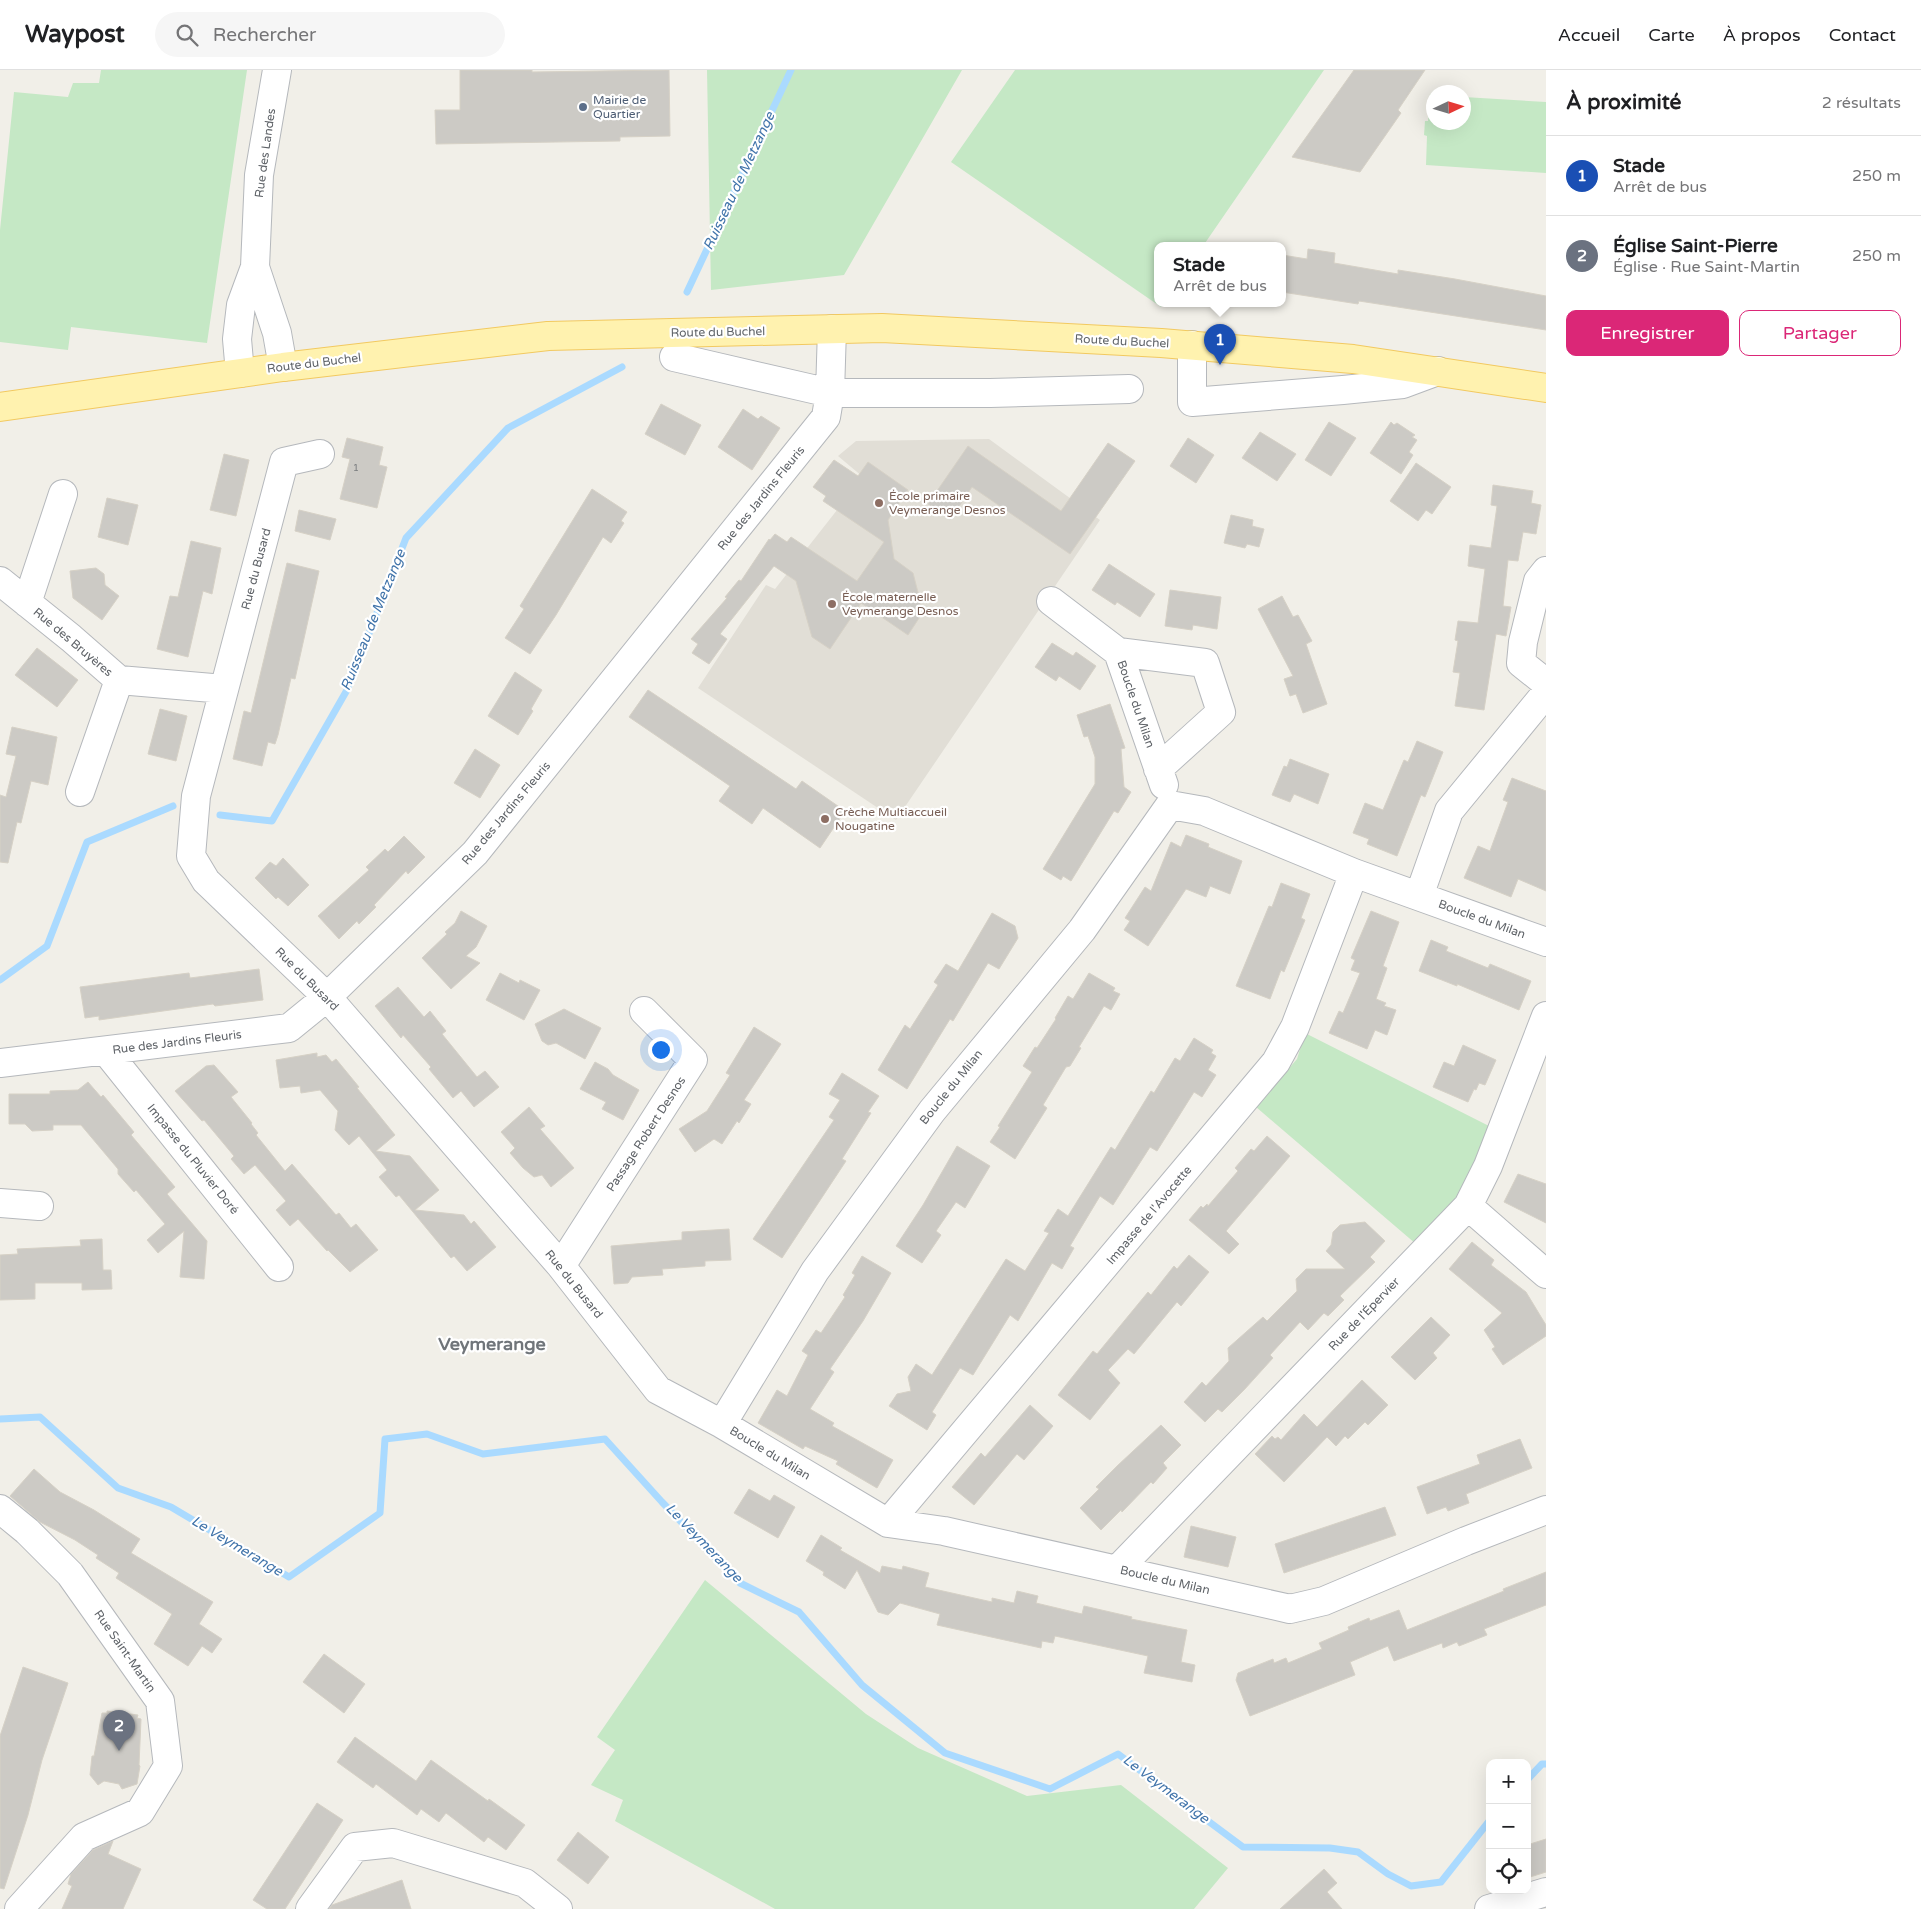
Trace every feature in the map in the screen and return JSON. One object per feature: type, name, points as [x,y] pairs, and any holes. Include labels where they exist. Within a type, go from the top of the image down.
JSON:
[{"type":"main road","name":"Route du Buchel","points":[[0,407],[283,367],[548,336],[832,328],[882,328],[1192,345],[1352,359],[1546,388]]},
{"type":"street","name":"Rue des Landes","points":[[240,373],[237,339],[240,305],[255,267],[259,175],[277,70]]},
{"type":"street","name":"Rue des Landes","points":[[255,267],[277,333],[283,367]]},
{"type":"street","name":"Rue des Jardins Fleuris","points":[[0,1063],[289,1028],[327,997],[475,852],[826,417],[830,392],[832,328]]},
{"type":"street","name":"Route du Buchel","points":[[1192,345],[1192,402],[1403,384],[1438,371]]},
{"type":"street","name":"Route du Buchel","points":[[674,357],[830,392],[990,393],[1129,389]]},
{"type":"street","name":"Rue du Busard","points":[[320,454],[284,462],[196,796],[191,856],[206,881],[327,997],[561,1266],[658,1390],[722,1424]]},
{"type":"street","name":"Rue des Bruyères","points":[[27,603],[63,494]]},
{"type":"street","points":[[1546,571],[1538,581],[1523,642],[1521,663],[1546,683]]},
{"type":"street","name":"Rue des Bruyères","points":[[0,581],[71,638],[119,680],[224,689]]},
{"type":"street","points":[[1051,601],[1118,652]]},
{"type":"street","name":"Boucle du Milan","points":[[1158,769],[1221,712],[1205,663],[1118,652],[1170,805]]},
{"type":"street","name":"Rue des Bruyères","points":[[80,792],[119,680]]},
{"type":"street","points":[[1419,896],[1449,811],[1546,693]]},
{"type":"street","name":"Boucle du Milan","points":[[1170,805],[1204,811],[1354,873],[1546,942]]},
{"type":"street","name":"Boucle du Milan","points":[[1170,805],[1082,930],[926,1119],[815,1271],[722,1424],[888,1523],[944,1531],[1290,1609],[1324,1601],[1466,1541],[1546,1510]]},
{"type":"street","name":"Impasse de l'Avocette","points":[[888,1523],[1276,1062],[1295,1027],[1354,873]]},
{"type":"street","name":"Passage Robert Desnos","points":[[561,1266],[693,1060],[644,1012]]},
{"type":"street","name":"Rue de l'Épervier","points":[[1118,1569],[1468,1206],[1488,1166],[1546,1016]]},
{"type":"street","name":"Impasse du Pluvier Doré","points":[[106,1051],[280,1267]]},
{"type":"street","points":[[0,1203],[39,1206]]},
{"type":"street","points":[[1468,1206],[1546,1274]]},
{"type":"street","name":"Rue Saint-Martin","points":[[0,1509],[27,1531],[70,1574],[115,1635],[160,1702],[168,1766],[140,1812],[84,1837],[19,1909]]},
{"type":"street","points":[[310,1909],[355,1847],[393,1843],[525,1883],[558,1909]]},
{"type":"street","points":[[1489,1909],[1546,1892]]},
{"type":"shaded area","points":[[989,439],[1100,520],[896,820],[698,688],[766,585],[775,589],[863,477],[838,456],[856,441]]},
{"type":"green space","points":[[101,70],[247,70],[207,343],[71,327],[68,350],[0,342],[0,230],[14,92],[68,97],[73,83],[99,83]]},
{"type":"green space","points":[[707,70],[962,70],[844,275],[711,290]]},
{"type":"green space","points":[[1015,70],[1324,70],[1206,242],[1154,242],[1154,302],[951,162]]},
{"type":"green space","points":[[1471,97],[1546,102],[1546,173],[1426,165],[1427,136],[1424,135],[1425,121],[1426,130],[1471,130]]},
{"type":"green space","points":[[1305,1033],[1489,1126],[1459,1201],[1416,1244],[1256,1107],[1297,1059]]},
{"type":"green space","points":[[705,1580],[866,1714],[918,1748],[1027,1796],[1121,1785],[1228,1868],[1194,1909],[775,1909],[615,1821],[623,1800],[591,1785],[615,1750],[597,1737]]},
{"type":"building","points":[[460,70],[532,70],[532,72],[669,70],[670,136],[620,137],[620,141],[436,144],[435,110],[460,110]]},
{"type":"building","points":[[1354,70],[1425,70],[1398,110],[1401,113],[1360,172],[1292,157]]},
{"type":"building","points":[[1308,249],[1335,253],[1334,263],[1398,274],[1398,270],[1546,296],[1546,330],[1359,301],[1358,304],[1286,293],[1286,256],[1307,259]]},
{"type":"building","points":[[661,404],[701,425],[685,455],[645,434]]},
{"type":"building","points":[[743,409],[758,419],[761,416],[780,428],[752,470],[718,447]]},
{"type":"building","points":[[1329,422],[1356,438],[1331,476],[1305,460]]},
{"type":"building","points":[[1391,422],[1394,425],[1397,423],[1415,435],[1412,437],[1417,440],[1409,452],[1413,455],[1401,474],[1370,453]]},
{"type":"building","points":[[1260,432],[1296,454],[1277,481],[1242,458]]},
{"type":"building","points":[[347,438],[383,447],[379,465],[387,467],[377,508],[340,499],[350,459],[342,457]]},
{"type":"building","points":[[1188,438],[1214,455],[1196,483],[1170,466]]},
{"type":"building","points":[[1108,443],[1135,461],[1070,554],[972,487],[950,520],[928,504],[968,446],[1061,511]]},
{"type":"building","points":[[224,454],[249,460],[236,516],[210,510]]},
{"type":"building","points":[[834,460],[858,476],[868,462],[908,490],[888,520],[894,559],[913,573],[923,612],[908,635],[861,603],[830,649],[812,637],[796,581],[774,566],[720,634],[727,639],[709,664],[692,653],[698,644],[691,639],[727,598],[725,597],[739,580],[741,581],[769,539],[775,534],[787,542],[791,537],[857,581],[884,542],[823,501],[826,496],[813,487]]},
{"type":"building","points":[[1416,463],[1451,487],[1432,514],[1426,510],[1418,521],[1390,501]]},
{"type":"building","points":[[1493,485],[1533,491],[1531,503],[1541,505],[1536,534],[1523,532],[1518,561],[1508,560],[1503,606],[1511,607],[1506,636],[1496,634],[1484,710],[1455,706],[1460,673],[1453,672],[1458,641],[1455,640],[1458,621],[1478,623],[1485,569],[1468,566],[1470,545],[1491,548],[1497,506],[1491,505]]},
{"type":"building","points":[[592,489],[627,512],[621,521],[624,523],[611,543],[603,537],[530,654],[505,638],[524,609],[520,606]]},
{"type":"building","points":[[107,498],[138,505],[128,545],[98,537]]},
{"type":"building","points":[[299,510],[336,519],[330,540],[295,531]]},
{"type":"building","points":[[1231,515],[1253,520],[1252,526],[1264,529],[1259,547],[1247,544],[1245,548],[1224,543]]},
{"type":"building","points":[[191,541],[221,548],[212,594],[203,591],[188,657],[157,649],[170,596],[178,597]]},
{"type":"building","points":[[287,563],[319,571],[295,679],[291,678],[275,744],[268,742],[262,766],[233,759],[244,711],[251,713]]},
{"type":"building","points":[[1109,564],[1155,594],[1140,617],[1117,602],[1115,605],[1092,590]]},
{"type":"building","points":[[96,568],[104,574],[105,585],[119,596],[102,620],[73,598],[70,571]]},
{"type":"building","points":[[1170,590],[1221,597],[1217,629],[1193,625],[1192,630],[1165,626]]},
{"type":"building","points":[[1282,596],[1293,617],[1298,615],[1312,641],[1306,644],[1327,704],[1303,713],[1296,694],[1290,696],[1284,679],[1293,676],[1258,609]]},
{"type":"building","points":[[1052,643],[1073,656],[1076,652],[1096,666],[1080,690],[1059,676],[1056,681],[1035,667]]},
{"type":"building","points":[[37,648],[78,680],[57,707],[15,675]]},
{"type":"building","points":[[515,672],[542,690],[531,709],[533,711],[518,735],[488,716]]},
{"type":"building","points":[[648,690],[796,789],[802,781],[845,811],[820,848],[763,808],[752,824],[719,801],[730,786],[629,717]]},
{"type":"building","points":[[1110,704],[1125,748],[1121,749],[1124,787],[1131,792],[1118,813],[1114,811],[1071,881],[1063,876],[1061,880],[1043,869],[1095,784],[1095,757],[1088,736],[1084,737],[1077,715]]},
{"type":"building","points":[[160,709],[187,716],[176,761],[148,754]]},
{"type":"building","points":[[12,727],[57,737],[48,785],[31,781],[21,823],[17,822],[8,863],[0,862],[0,795],[6,797],[16,756],[6,754]]},
{"type":"building","points":[[1417,741],[1443,752],[1425,797],[1421,795],[1397,856],[1367,844],[1369,839],[1353,833],[1365,803],[1383,810],[1404,760],[1408,762]]},
{"type":"building","points":[[475,749],[500,765],[480,798],[454,783]]},
{"type":"building","points":[[1290,759],[1329,774],[1318,804],[1294,794],[1290,802],[1272,795],[1284,766],[1287,767]]},
{"type":"building","points":[[1512,778],[1546,791],[1546,891],[1518,879],[1511,897],[1464,878],[1478,846],[1490,851],[1508,802],[1503,800]]},
{"type":"building","points":[[1186,835],[1209,844],[1208,847],[1242,861],[1230,894],[1210,886],[1206,897],[1186,889],[1148,946],[1124,930],[1130,921],[1125,918],[1145,887],[1151,891],[1171,842],[1181,847]]},
{"type":"building","points":[[404,836],[425,857],[408,874],[406,871],[374,905],[376,907],[359,924],[357,921],[339,939],[318,916],[369,870],[366,867],[385,849],[388,852]]},
{"type":"building","points":[[283,858],[309,885],[288,906],[278,897],[276,899],[255,878],[270,862],[276,866]]},
{"type":"building","points":[[1281,883],[1310,894],[1301,918],[1305,920],[1284,972],[1281,970],[1270,999],[1236,986],[1269,906],[1272,907]]},
{"type":"building","points":[[461,911],[487,926],[476,947],[466,956],[480,963],[451,989],[422,958],[447,934],[445,932],[455,923]]},
{"type":"building","points":[[1371,911],[1399,922],[1383,966],[1387,968],[1376,999],[1386,1003],[1384,1006],[1396,1010],[1387,1035],[1375,1030],[1367,1049],[1329,1033],[1339,1011],[1343,1013],[1360,973],[1351,970],[1355,960],[1351,958]]},
{"type":"building","points":[[992,913],[1015,926],[1018,938],[999,969],[988,963],[953,1021],[950,1019],[907,1089],[878,1070],[905,1025],[910,1029],[938,985],[934,982],[946,964],[958,971]]},
{"type":"building","points":[[1431,940],[1448,947],[1446,951],[1488,968],[1490,964],[1531,981],[1519,1010],[1457,984],[1457,986],[1419,971]]},
{"type":"building","points":[[259,969],[263,1000],[215,1006],[213,1004],[99,1020],[99,1016],[85,1018],[80,987],[189,973],[190,978]]},
{"type":"building","points":[[500,973],[519,983],[520,980],[540,990],[524,1020],[486,1000]]},
{"type":"building","points":[[1089,973],[1115,988],[1113,991],[1120,994],[1111,1010],[1104,1006],[1079,1047],[1081,1048],[1070,1066],[1066,1067],[1043,1105],[1047,1108],[1015,1159],[990,1142],[1032,1072],[1023,1066],[1056,1019],[1068,996],[1073,999]]},
{"type":"building","points":[[398,987],[424,1017],[430,1011],[446,1031],[442,1034],[477,1077],[485,1071],[499,1087],[474,1107],[461,1091],[453,1098],[429,1069],[431,1067],[403,1035],[401,1038],[375,1006]]},
{"type":"building","points":[[564,1009],[601,1028],[585,1059],[556,1043],[548,1045],[542,1041],[535,1024]]},
{"type":"building","points":[[754,1027],[781,1044],[744,1100],[751,1104],[739,1123],[737,1121],[722,1144],[714,1139],[695,1152],[679,1129],[707,1111],[730,1075],[726,1073]]},
{"type":"building","points":[[1194,1038],[1213,1050],[1211,1053],[1216,1056],[1208,1070],[1216,1075],[1202,1097],[1194,1092],[1157,1151],[1150,1147],[1113,1205],[1100,1196],[1070,1246],[1074,1248],[1062,1269],[1052,1263],[1018,1321],[1010,1315],[973,1375],[960,1368],[932,1412],[936,1415],[927,1430],[889,1406],[897,1394],[911,1391],[908,1377],[916,1364],[932,1375],[1006,1259],[1025,1271],[1049,1233],[1044,1231],[1058,1209],[1068,1216],[1111,1147],[1115,1150],[1151,1091],[1154,1093],[1175,1058],[1180,1061]]},
{"type":"building","points":[[1463,1045],[1496,1060],[1485,1085],[1479,1083],[1468,1102],[1433,1087],[1444,1062],[1454,1066]]},
{"type":"building","points":[[317,1053],[317,1057],[326,1055],[332,1062],[336,1059],[395,1135],[376,1151],[410,1156],[439,1190],[415,1210],[464,1215],[471,1224],[474,1221],[496,1247],[467,1271],[454,1256],[451,1258],[399,1195],[396,1197],[379,1177],[387,1170],[359,1136],[349,1145],[335,1130],[338,1111],[320,1090],[301,1093],[300,1086],[280,1088],[276,1060]]},
{"type":"building","points":[[595,1062],[639,1090],[623,1120],[602,1109],[606,1102],[580,1089]]},
{"type":"building","points":[[214,1065],[238,1092],[231,1097],[252,1123],[258,1133],[256,1135],[285,1171],[292,1164],[336,1215],[339,1213],[351,1228],[356,1224],[378,1250],[350,1272],[327,1251],[298,1219],[290,1226],[276,1210],[286,1201],[255,1165],[244,1174],[231,1159],[234,1156],[204,1120],[202,1121],[175,1091],[206,1066]]},
{"type":"building","points":[[842,1073],[879,1096],[868,1112],[871,1113],[842,1159],[846,1161],[782,1258],[753,1239],[834,1120],[829,1117],[840,1100],[829,1094]]},
{"type":"building","points":[[88,1082],[101,1097],[103,1095],[134,1132],[131,1135],[175,1187],[167,1194],[207,1241],[204,1279],[180,1277],[184,1231],[158,1253],[147,1240],[165,1224],[136,1190],[134,1192],[118,1174],[118,1169],[81,1125],[53,1125],[53,1130],[32,1131],[25,1124],[9,1124],[9,1094],[50,1094],[50,1091],[78,1090]]},
{"type":"building","points":[[529,1107],[545,1126],[540,1129],[574,1168],[551,1187],[542,1175],[534,1177],[523,1168],[510,1153],[515,1148],[501,1132]]},
{"type":"building","points":[[1267,1136],[1290,1156],[1226,1231],[1239,1244],[1229,1254],[1189,1220],[1201,1206],[1203,1208],[1207,1204],[1208,1206],[1238,1171],[1235,1168],[1251,1149],[1254,1151]]},
{"type":"building","points":[[957,1146],[990,1166],[965,1208],[956,1202],[936,1231],[941,1235],[922,1263],[896,1246],[923,1205]]},
{"type":"building","points":[[1518,1174],[1546,1184],[1546,1223],[1504,1202]]},
{"type":"building","points":[[1365,1222],[1385,1241],[1370,1257],[1375,1262],[1340,1296],[1344,1300],[1328,1316],[1324,1313],[1308,1330],[1300,1322],[1270,1355],[1273,1358],[1244,1390],[1222,1412],[1218,1409],[1205,1422],[1184,1402],[1202,1382],[1206,1386],[1229,1361],[1228,1348],[1263,1317],[1267,1321],[1297,1291],[1296,1279],[1306,1269],[1345,1269],[1326,1251],[1331,1245],[1333,1232],[1340,1225]]},
{"type":"building","points":[[729,1229],[731,1260],[705,1261],[705,1266],[662,1269],[663,1275],[632,1277],[628,1283],[614,1284],[611,1246],[682,1240],[682,1232]]},
{"type":"building","points":[[102,1239],[103,1270],[111,1270],[112,1289],[82,1290],[82,1283],[35,1283],[35,1299],[0,1300],[0,1255],[18,1254],[17,1249],[81,1246],[80,1240]]},
{"type":"building","points":[[1472,1242],[1494,1260],[1491,1265],[1526,1292],[1546,1325],[1546,1336],[1503,1365],[1492,1349],[1495,1347],[1484,1330],[1502,1313],[1449,1269]]},
{"type":"building","points":[[1189,1255],[1209,1272],[1181,1306],[1177,1302],[1134,1354],[1128,1349],[1108,1370],[1120,1383],[1090,1420],[1058,1395],[1093,1351],[1097,1354],[1148,1292],[1151,1295],[1174,1266],[1177,1269]]},
{"type":"building","points":[[862,1256],[891,1273],[863,1321],[830,1369],[834,1372],[810,1409],[834,1423],[832,1426],[893,1460],[877,1488],[836,1464],[838,1461],[805,1446],[803,1449],[758,1423],[777,1390],[787,1396],[808,1355],[802,1351],[816,1330],[821,1333],[845,1297],[843,1295],[855,1275],[852,1273]]},
{"type":"building","points":[[1431,1317],[1450,1335],[1433,1353],[1437,1358],[1415,1380],[1391,1357]]},
{"type":"building","points":[[1362,1380],[1388,1405],[1368,1425],[1365,1422],[1348,1439],[1345,1436],[1336,1446],[1327,1437],[1284,1482],[1255,1454],[1272,1436],[1275,1439],[1278,1437],[1281,1440],[1304,1414],[1317,1427]]},
{"type":"building","points":[[1030,1405],[1053,1426],[1024,1460],[1017,1454],[974,1505],[952,1487],[981,1453],[985,1457]]},
{"type":"building","points":[[1161,1425],[1181,1445],[1163,1463],[1167,1468],[1153,1484],[1151,1482],[1122,1512],[1121,1510],[1101,1530],[1080,1508],[1099,1489],[1096,1487]]},
{"type":"building","points":[[1520,1439],[1532,1468],[1466,1494],[1469,1503],[1448,1511],[1446,1507],[1427,1514],[1417,1487],[1480,1464],[1477,1455]]},
{"type":"building","points":[[34,1469],[60,1492],[94,1510],[140,1539],[131,1553],[213,1602],[199,1624],[222,1639],[212,1653],[202,1646],[188,1666],[154,1644],[172,1614],[116,1578],[119,1573],[96,1558],[98,1555],[75,1540],[40,1522],[10,1496]]},
{"type":"building","points":[[749,1489],[770,1501],[774,1495],[795,1507],[778,1538],[734,1513]]},
{"type":"building","points":[[1385,1507],[1396,1535],[1284,1573],[1275,1544]]},
{"type":"building","points":[[1191,1526],[1236,1537],[1228,1567],[1184,1557]]},
{"type":"building","points":[[821,1535],[842,1548],[840,1550],[880,1573],[882,1566],[902,1570],[903,1566],[929,1573],[925,1587],[992,1602],[992,1598],[1014,1603],[1017,1591],[1038,1596],[1036,1603],[1082,1614],[1084,1606],[1132,1617],[1131,1619],[1187,1630],[1181,1662],[1195,1665],[1192,1682],[1144,1673],[1148,1656],[1055,1636],[1053,1643],[1042,1641],[1041,1648],[937,1625],[940,1614],[900,1603],[888,1615],[878,1612],[857,1570],[845,1589],[823,1575],[824,1572],[806,1561]]},
{"type":"building","points":[[1546,1572],[1546,1605],[1484,1629],[1487,1635],[1459,1646],[1457,1642],[1443,1648],[1442,1643],[1394,1661],[1388,1646],[1350,1662],[1355,1675],[1250,1716],[1236,1680],[1238,1673],[1273,1659],[1274,1663],[1286,1658],[1288,1663],[1322,1649],[1319,1643],[1349,1630],[1348,1627],[1369,1618],[1370,1621],[1399,1610],[1407,1630]]},
{"type":"building","points":[[324,1654],[365,1684],[344,1713],[303,1682]]},
{"type":"building","points":[[23,1667],[68,1683],[42,1760],[28,1815],[4,1889],[0,1888],[0,1736]]},
{"type":"building","points":[[107,1711],[138,1715],[137,1718],[141,1719],[140,1766],[137,1784],[122,1789],[119,1784],[104,1781],[98,1785],[90,1775],[92,1756],[94,1756],[102,1713],[107,1713]]},
{"type":"building","points":[[355,1737],[416,1781],[431,1760],[525,1825],[506,1850],[488,1837],[484,1842],[446,1813],[439,1822],[421,1809],[417,1815],[376,1784],[373,1788],[337,1762]]},
{"type":"building","points":[[317,1803],[343,1820],[285,1909],[267,1909],[253,1900]]},
{"type":"building","points":[[578,1832],[609,1857],[588,1884],[557,1860]]},
{"type":"building","points":[[1546,1839],[1546,1872],[1531,1877],[1531,1849],[1531,1844]]},
{"type":"building","points":[[113,1841],[108,1854],[141,1869],[123,1909],[62,1909],[72,1886],[68,1884],[71,1874],[93,1850]]},
{"type":"building","points":[[1324,1869],[1337,1883],[1327,1892],[1342,1909],[1280,1909]]},
{"type":"building","points":[[402,1880],[411,1909],[329,1909],[332,1905]]},
{"type":"waterway","name":"Ruisseau de Metzange","points":[[687,292],[791,70]]},
{"type":"waterway","name":"Ruisseau de Metzange","points":[[220,815],[272,821],[347,690],[406,538],[508,428],[622,367]]},
{"type":"waterway","name":"Ruisseau de Metzange","points":[[0,980],[47,946],[87,842],[173,806]]},
{"type":"waterway","name":"Le Veymerange","points":[[0,1419],[40,1417],[118,1488],[171,1507],[289,1577],[380,1513],[385,1439],[427,1434],[483,1454],[605,1439],[662,1502],[740,1583],[799,1612],[862,1685],[945,1753],[1050,1789],[1118,1754],[1243,1847],[1330,1848],[1358,1852],[1388,1874],[1411,1886],[1441,1882],[1486,1825]]},
{"type":"waterway","name":"Le Veymerange","points":[[1531,1776],[1542,1764],[1546,1764]]},
{"type":"place","name":"Mairie de Quartier","points":[[583,107]]},
{"type":"place","name":"Stade","points":[[1220,365]]},
{"type":"place","name":"École primaire Veymerange Desnos","points":[[879,503]]},
{"type":"place","name":"École maternelle Veymerange Desnos","points":[[832,604]]},
{"type":"place","name":"Crèche Multiaccueil Nougatine","points":[[825,819]]},
{"type":"place","name":"Église Saint-Pierre","points":[[119,1751]]},
{"type":"district","name":"Veymerange","points":[[492,1344]]}]
